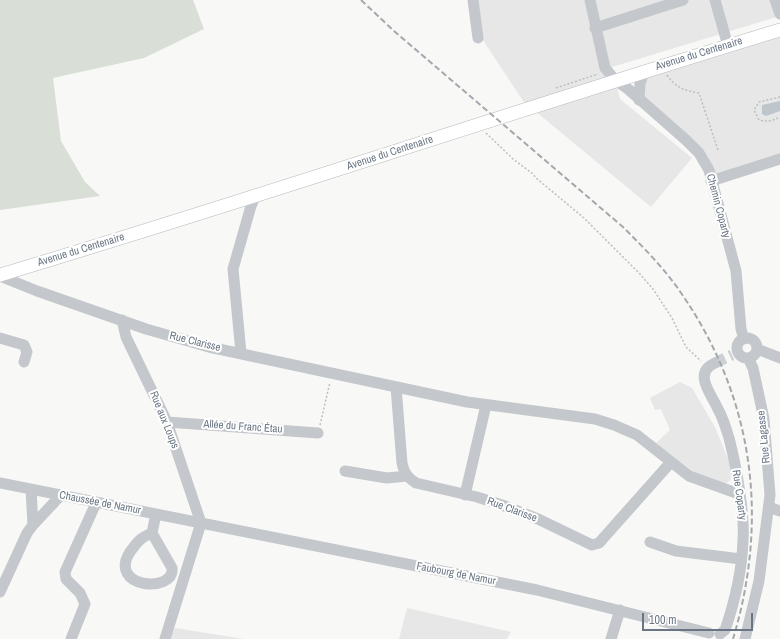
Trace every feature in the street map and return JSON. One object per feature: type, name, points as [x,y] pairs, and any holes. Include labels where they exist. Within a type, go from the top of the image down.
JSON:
[{"type":"main road","name":"Avenue du Centenaire","points":[[0,275],[478,125],[614,80],[780,30]]},
{"type":"street","points":[[473,0],[478,38]]},
{"type":"street","points":[[590,0],[605,68],[614,80]]},
{"type":"street","points":[[595,28],[683,0]]},
{"type":"street","points":[[714,0],[728,46]]},
{"type":"street","points":[[775,0],[780,14]]},
{"type":"street","points":[[639,100],[640,84],[644,71]]},
{"type":"street","name":"Chemin Coparty","points":[[614,80],[628,89],[699,154],[709,170],[736,271],[741,329],[744,339]]},
{"type":"street","points":[[711,181],[780,160]]},
{"type":"street","points":[[240,353],[233,269],[251,206],[256,195]]},
{"type":"street","name":"Rue Clarisse","points":[[0,275],[37,291],[180,339],[396,387],[486,405],[578,416],[614,424],[637,435],[671,462],[695,478],[739,494]]},
{"type":"street","name":"Rue aux Loups","points":[[122,320],[126,336],[167,422],[201,523]]},
{"type":"street","points":[[0,338],[24,345],[27,352],[24,362]]},
{"type":"street","points":[[757,349],[754,355],[748,358],[735,354],[739,343],[744,339],[753,341],[757,349],[780,358]]},
{"type":"street","name":"Rue Lagasse","points":[[745,639],[760,581],[770,494],[764,419],[753,368],[748,358]]},
{"type":"street","name":"Rue Coparty","points":[[711,366],[705,374],[704,382],[718,408],[727,431],[732,469],[739,494],[744,540],[732,610],[725,630],[714,636]]},
{"type":"street","points":[[345,471],[387,478],[407,476],[402,463],[396,387]]},
{"type":"street","points":[[465,495],[486,405]]},
{"type":"street","name":"Allée du Franc Étau","points":[[167,422],[318,433]]},
{"type":"street","name":"Rue Clarisse","points":[[407,476],[416,483],[502,505],[587,543],[596,545],[611,531],[671,462]]},
{"type":"street","name":"Chaussée de Namur","points":[[0,483],[201,523]]},
{"type":"street","points":[[31,489],[33,525]]},
{"type":"street","points":[[0,592],[33,525],[61,495]]},
{"type":"street","points":[[71,639],[85,604],[80,593],[66,579],[65,572],[96,502]]},
{"type":"street","points":[[769,507],[780,511]]},
{"type":"street","points":[[152,532],[139,538],[128,555],[124,568],[127,574],[133,579],[154,584],[163,583],[173,572],[152,532],[156,514]]},
{"type":"street","points":[[165,639],[201,523]]},
{"type":"street","name":"Faubourg de Namur","points":[[201,523],[537,590],[620,610],[714,636]]},
{"type":"street","points":[[650,542],[676,551],[741,559]]},
{"type":"street","points":[[611,639],[620,610]]},
{"type":"path","points":[[667,74],[677,86],[686,91],[699,93],[718,150]]},
{"type":"path","points":[[780,97],[759,102],[754,110],[759,120],[771,122],[780,117]]},
{"type":"path","points":[[478,125],[513,159],[534,174],[536,178],[584,218],[622,254],[653,289],[672,318],[686,347],[711,366]]},
{"type":"path","points":[[318,433],[332,372]]},
{"type":"shaded area","points":[[0,0],[193,0],[204,29],[144,58],[53,78],[61,141],[85,182],[100,196],[0,210]]},
{"type":"shaded area","points":[[477,0],[780,0],[780,16],[612,67],[620,99],[692,158],[651,207],[523,101],[483,40]]},
{"type":"shaded area","points":[[780,37],[780,160],[711,181],[709,170],[639,100],[644,71]]},
{"type":"shaded area","points":[[780,101],[780,111],[766,116],[762,114],[762,105]]},
{"type":"shaded area","points":[[680,382],[692,388],[715,427],[730,464],[731,479],[727,483],[702,477],[684,468],[656,443],[670,430],[661,409],[655,410],[650,398]]},
{"type":"shaded area","points":[[407,608],[511,632],[507,639],[399,639]]},
{"type":"shaded area","points":[[175,628],[244,639],[169,639]]},
{"type":"tunnel","points":[[715,363],[732,355]]},
{"type":"railway","points":[[361,0],[394,31],[623,227],[666,273],[679,290],[704,330],[724,372],[738,414],[748,458],[752,502],[751,547],[744,593],[733,639]]}]
